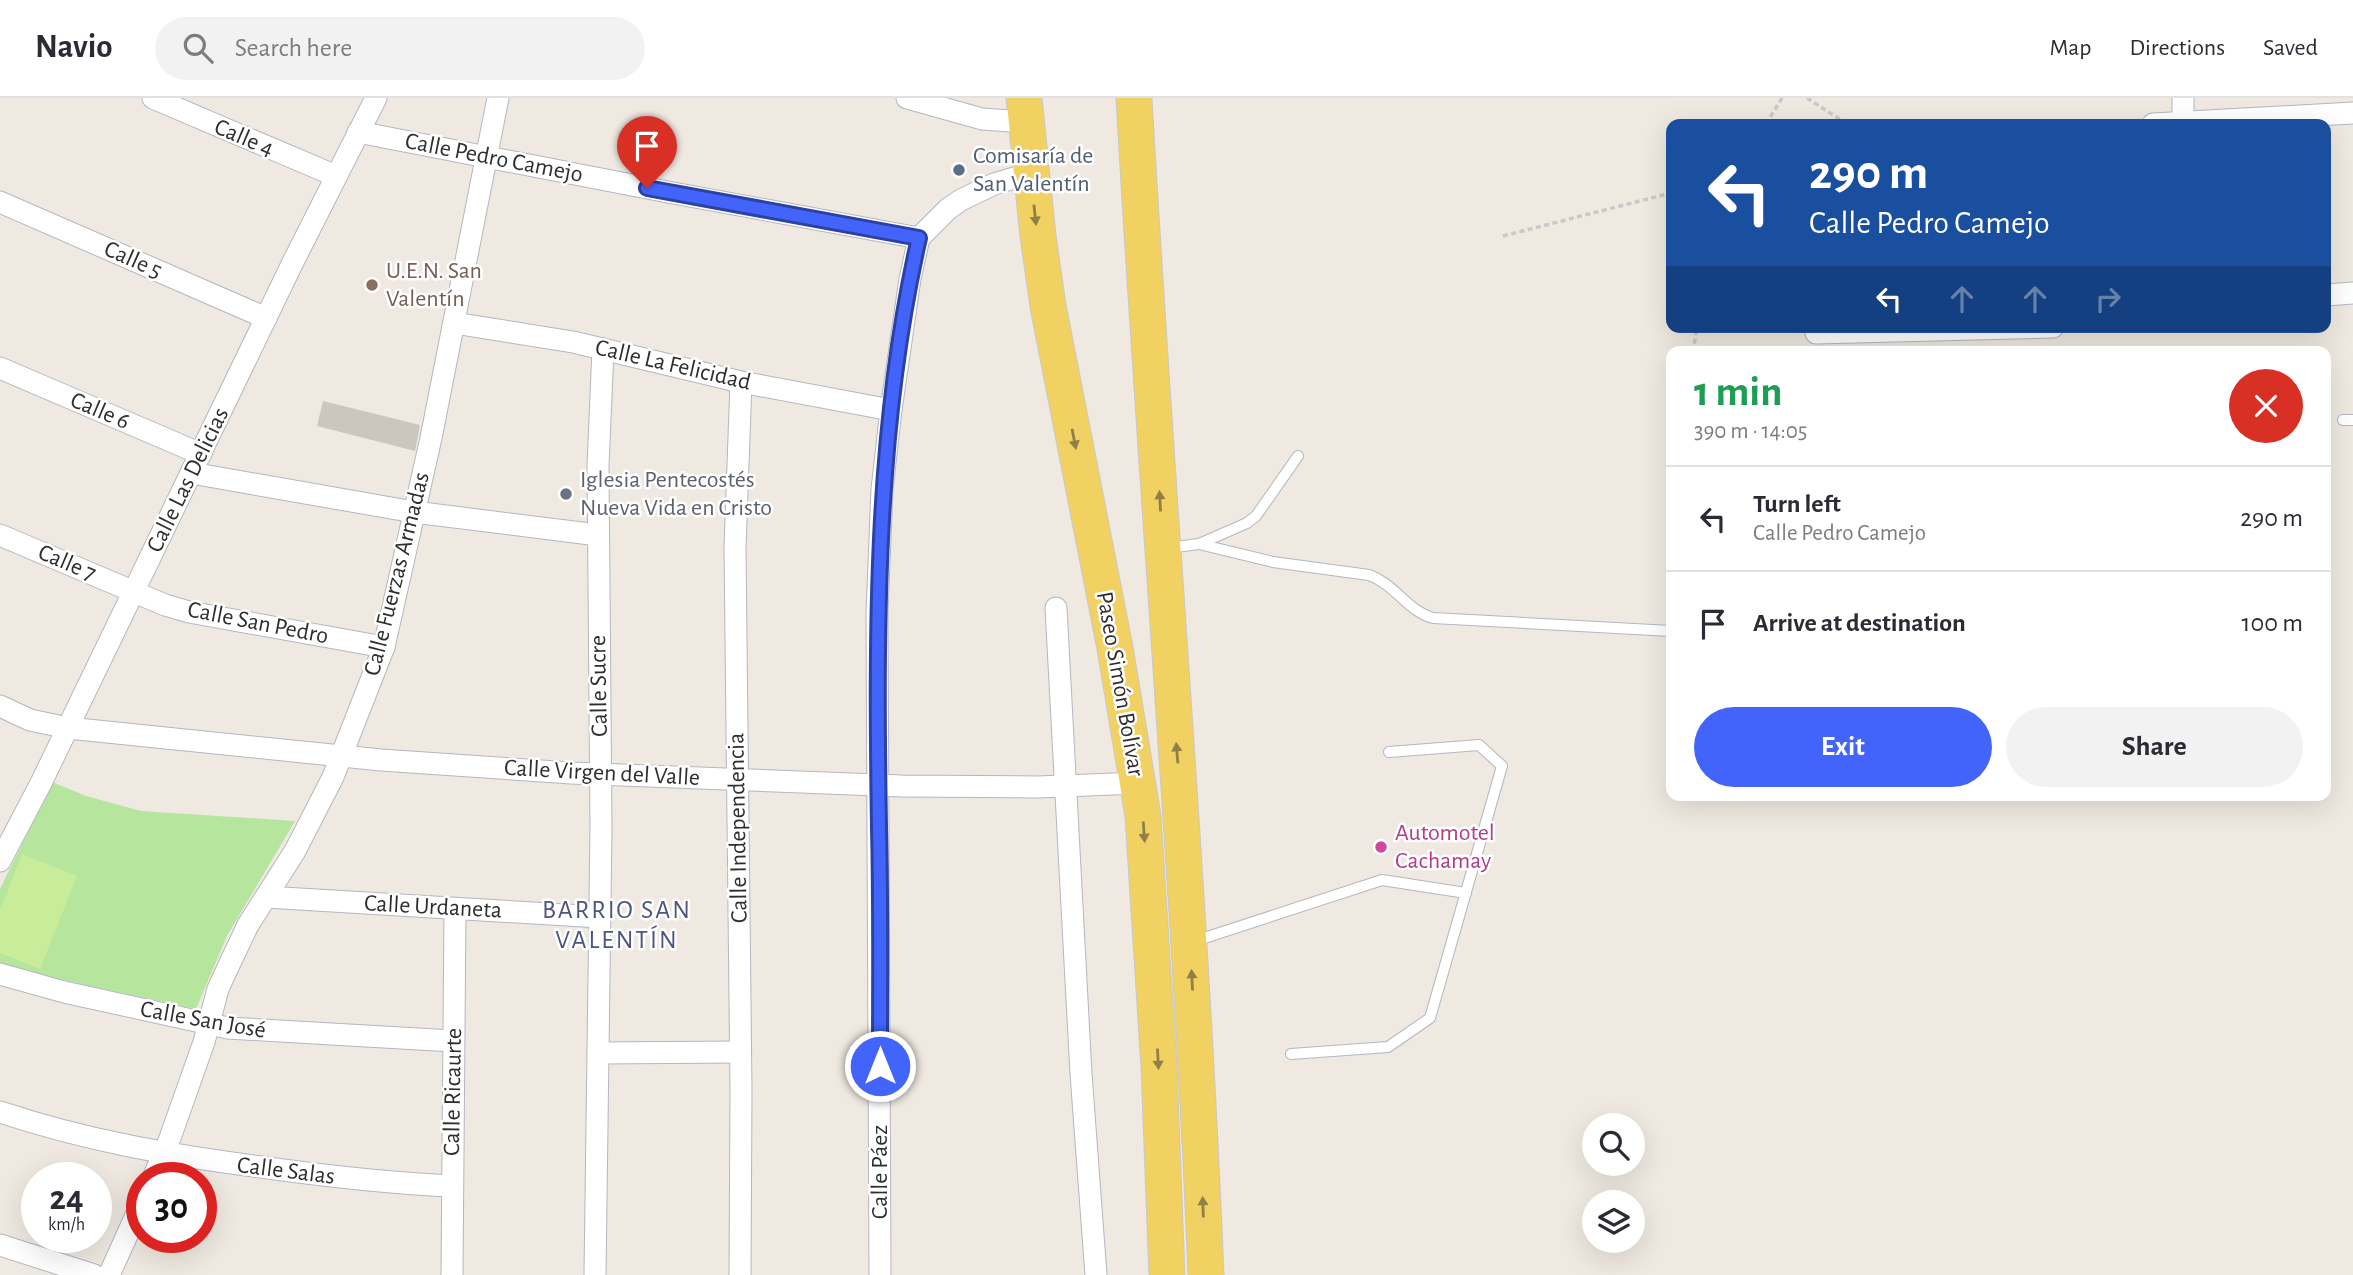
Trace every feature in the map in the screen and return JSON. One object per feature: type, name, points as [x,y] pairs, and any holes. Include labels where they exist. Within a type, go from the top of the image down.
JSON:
[{"type":"main road","name":"Paseo Simón Bolívar","points":[[1134,98],[1190,942],[1206,1275]]},
{"type":"main road","name":"Paseo Simón Bolívar","points":[[1025,110],[1048,306],[1115,648],[1138,783],[1150,914],[1167,1275]]},
{"type":"street","name":"Calle 4","points":[[153,98],[336,176]]},
{"type":"street","name":"Calle Las Delicias","points":[[0,861],[68,728],[266,318],[376,98]]},
{"type":"street","name":"Calle Fuerzas Armadas","points":[[160,1162],[218,989],[248,925],[295,851],[333,777],[383,646],[454,323],[498,98]]},
{"type":"street","points":[[906,98],[982,119],[1025,110]]},
{"type":"street","points":[[2183,98],[2187,119]]},
{"type":"street","points":[[2231,119],[2340,109]]},
{"type":"street","name":"Calle Pedro Camejo","points":[[358,132],[919,238]]},
{"type":"street","points":[[919,238],[961,200],[993,184],[1031,173]]},
{"type":"street","name":"Calle 5","points":[[0,202],[266,318]]},
{"type":"street","name":"Calle Páez","points":[[880,1275],[877,613],[883,489],[891,410],[910,279],[919,238]]},
{"type":"street","points":[[2331,295],[2353,293]]},
{"type":"street","name":"Calle La Felicidad","points":[[454,323],[603,349],[741,382],[891,410]]},
{"type":"street","name":"Calle Sucre","points":[[595,1275],[600,917],[598,466],[603,349]]},
{"type":"street","name":"Calle 6","points":[[0,368],[196,463],[414,512],[598,536]]},
{"type":"street","name":"Calle Independencia","points":[[740,1275],[735,548],[741,382]]},
{"type":"street","name":"Calle 7","points":[[0,535],[134,592]]},
{"type":"street","name":"Calle San Pedro","points":[[134,592],[189,612],[383,646]]},
{"type":"street","name":"Paseo Simón Bolívar","points":[[1056,608],[1081,1074],[1096,1275]]},
{"type":"street","name":"Calle Virgen del Valle","points":[[0,706],[30,720],[68,728],[341,756],[600,774],[878,785],[1064,786],[1138,783]]},
{"type":"street","name":"Calle Urdaneta","points":[[266,897],[600,917]]},
{"type":"street","name":"Calle Ricaurte","points":[[452,1275],[455,909]]},
{"type":"street","name":"Calle San José","points":[[0,974],[64,992],[208,1025],[262,1032],[453,1041]]},
{"type":"street","points":[[598,1053],[740,1052]]},
{"type":"street","name":"Calle Salas","points":[[0,1112],[69,1133],[163,1154],[376,1182],[452,1186]]},
{"type":"street","points":[[109,1275],[126,1237]]},
{"type":"street","points":[[0,1245],[94,1275]]},
{"type":"lane","points":[[1162,548],[1199,544],[1247,523],[1256,516],[1298,456]]},
{"type":"lane","points":[[1199,544],[1273,562],[1369,575],[1392,588],[1411,608],[1433,618],[1666,631]]},
{"type":"lane","points":[[1291,1054],[1388,1047],[1430,1018],[1502,766],[1479,746],[1389,752]]},
{"type":"lane","points":[[1190,942],[1382,880],[1465,893]]},
{"type":"path","points":[[1769,119],[1782,98]]},
{"type":"path","points":[[1807,98],[1839,119]]},
{"type":"path","points":[[1503,236],[1666,194]]},
{"type":"green space","points":[[52,782],[86,796],[141,811],[295,821],[227,936],[196,1009],[0,964],[0,889]]},
{"type":"green space","points":[[22,854],[77,876],[40,969],[0,953],[0,910]]},
{"type":"building","points":[[323,401],[420,425],[415,451],[317,426]]},
{"type":"place","name":"Comisaría de San Valentín","points":[[959,170]]},
{"type":"place","name":"U.E.N. San Valentín","points":[[372,285]]},
{"type":"place","name":"Iglesia Pentecostés Nueva Vida en Cristo","points":[[566,494]]},
{"type":"place","name":"Automotel Cachamay","points":[[1381,847]]},
{"type":"district","name":"BARRIO SAN VALENTÍN","points":[[617,925]]},
{"type":"route","points":[[647,188],[919,238],[910,279],[886,452],[877,613],[880,1066]]}]
